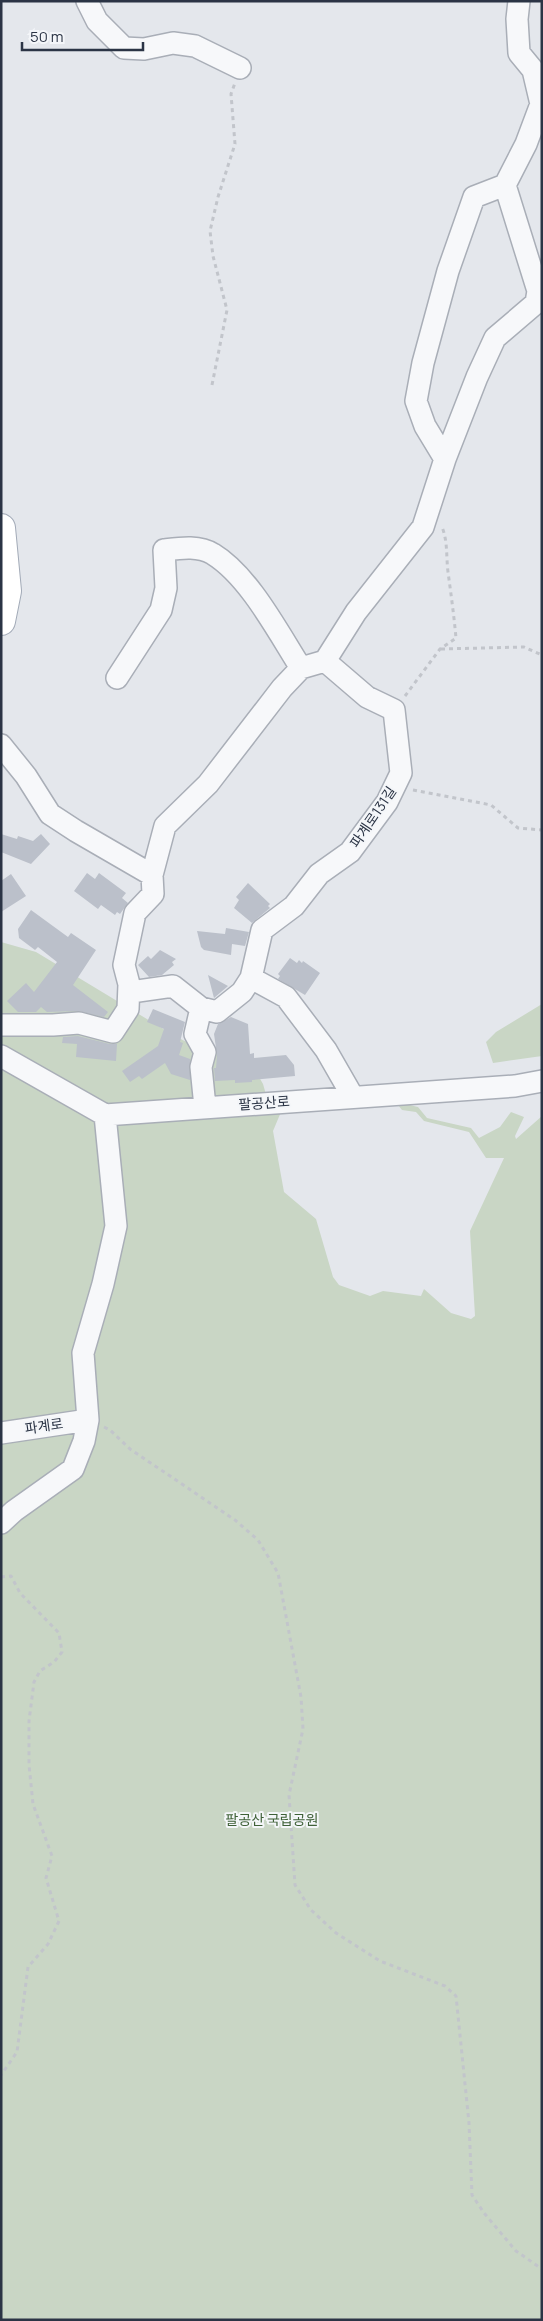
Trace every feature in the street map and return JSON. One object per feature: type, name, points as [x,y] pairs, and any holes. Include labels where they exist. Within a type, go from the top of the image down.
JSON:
[{"type":"main road","points":[[1,528],[7,591],[1,621]]},
{"type":"street","points":[[87,1],[98,21],[124,48],[144,49],[173,43],[195,46],[240,68]]},
{"type":"street","points":[[205,1107],[201,1067],[204,1052],[195,1034],[201,1008],[173,986],[131,992],[124,965],[135,913],[153,894],[152,875],[165,826],[208,784],[282,688],[301,668],[325,661],[356,612],[423,527],[445,459],[477,378],[496,338],[536,303],[538,291],[506,185],[526,144],[541,104],[533,70],[519,53],[516,19],[519,1]]},
{"type":"street","points":[[445,459],[425,426],[416,401],[423,363],[448,271],[474,197],[506,185]]},
{"type":"street","points":[[117,678],[161,610],[166,588],[164,550],[186,547],[212,553],[234,572],[261,605],[301,668]]},
{"type":"street","points":[[325,661],[367,696],[394,710]]},
{"type":"street","name":"파계로131길","points":[[201,1008],[217,1012],[242,992],[251,978],[262,930],[294,906],[319,874],[350,852],[387,802],[401,773],[394,710]]},
{"type":"street","points":[[1,745],[26,776],[50,814],[152,875]]},
{"type":"street","points":[[251,978],[286,997],[326,1050],[353,1097]]},
{"type":"street","points":[[1,1025],[79,1023],[113,1032],[128,1010],[129,984]]},
{"type":"street","points":[[1,1056],[105,1115],[116,1226],[103,1284],[83,1353],[88,1420],[84,1441],[73,1469],[14,1510],[1,1523]]},
{"type":"street","name":"팔공산로","points":[[105,1115],[515,1086],[542,1081]]},
{"type":"street","name":"파계로","points":[[1,1433],[88,1420]]},
{"type":"path","points":[[212,385],[227,310],[213,256],[210,231],[218,197],[235,144],[231,94],[240,68]]},
{"type":"path","points":[[394,710],[440,649],[456,638],[448,571],[447,539],[431,503]]},
{"type":"path","points":[[440,649],[524,647],[542,655]]},
{"type":"path","points":[[395,786],[491,805],[518,828],[542,830]]},
{"type":"path","points":[[88,1420],[110,1430],[130,1449],[235,1520],[258,1540],[278,1573],[301,1697],[303,1730],[289,1795],[295,1885],[310,1910],[336,1933],[380,1961],[445,1986],[456,1996],[469,2123],[472,2195],[484,2213],[516,2251],[542,2269]]},
{"type":"path","points":[[1,1577],[11,1576],[20,1593],[59,1634],[62,1652],[54,1662],[40,1672],[34,1682],[30,1721],[29,1765],[33,1804],[52,1856],[46,1878],[59,1921],[48,1944],[28,1967],[17,2052],[1,2075]]},
{"type":"green space","name":"팔공산 국립공원","points":[[1,942],[36,952],[196,1047],[251,1063],[263,1084],[267,1098],[281,1112],[273,1131],[284,1192],[316,1219],[333,1277],[339,1285],[370,1296],[383,1291],[421,1296],[424,1289],[451,1313],[471,1319],[475,1316],[470,1231],[504,1158],[486,1158],[469,1132],[424,1121],[416,1112],[402,1110],[398,1105],[401,1103],[418,1107],[427,1118],[471,1128],[479,1138],[500,1127],[511,1112],[524,1117],[515,1136],[516,1139],[542,1116],[542,2320],[1,2320]]},
{"type":"green space","points":[[542,1004],[542,1056],[493,1063],[486,1042],[496,1032]]},
{"type":"building","points":[[1,834],[17,839],[18,836],[33,841],[41,834],[50,844],[31,864],[1,852]]},
{"type":"building","points":[[87,873],[95,879],[99,873],[126,893],[122,898],[128,903],[120,914],[117,912],[115,915],[101,905],[98,909],[74,891]]},
{"type":"building","points":[[11,874],[26,896],[1,912],[1,881]]},
{"type":"building","points":[[248,883],[270,904],[268,906],[270,908],[252,923],[234,908],[239,900],[236,897]]},
{"type":"building","points":[[31,910],[68,937],[71,933],[96,950],[73,985],[108,1012],[104,1017],[78,1011],[47,1012],[41,1007],[36,1012],[18,1012],[7,1001],[26,983],[34,992],[57,962],[38,947],[35,950],[19,938],[18,929]]},
{"type":"building","points":[[226,928],[249,932],[245,946],[232,944],[231,955],[204,950],[201,947],[197,931],[225,934]]},
{"type":"building","points":[[160,950],[176,959],[172,962],[174,965],[162,975],[149,977],[138,965],[148,956],[151,959]]},
{"type":"building","points":[[290,958],[297,963],[299,960],[302,963],[303,961],[320,973],[305,995],[278,979],[280,976],[278,974]]},
{"type":"building","points":[[208,975],[228,986],[214,998]]},
{"type":"building","points":[[153,1009],[185,1022],[180,1042],[183,1043],[179,1055],[190,1059],[190,1080],[171,1074],[165,1063],[142,1079],[139,1076],[130,1082],[122,1071],[158,1046],[164,1029],[147,1022]]},
{"type":"building","points":[[231,1017],[248,1024],[250,1054],[254,1053],[254,1058],[286,1055],[294,1065],[295,1076],[252,1080],[252,1082],[235,1083],[235,1080],[215,1081],[214,1068],[216,1068],[217,1055],[214,1034],[218,1024]]},
{"type":"building","points":[[78,1036],[117,1044],[116,1061],[76,1057],[77,1044],[62,1043],[63,1037]]}]
